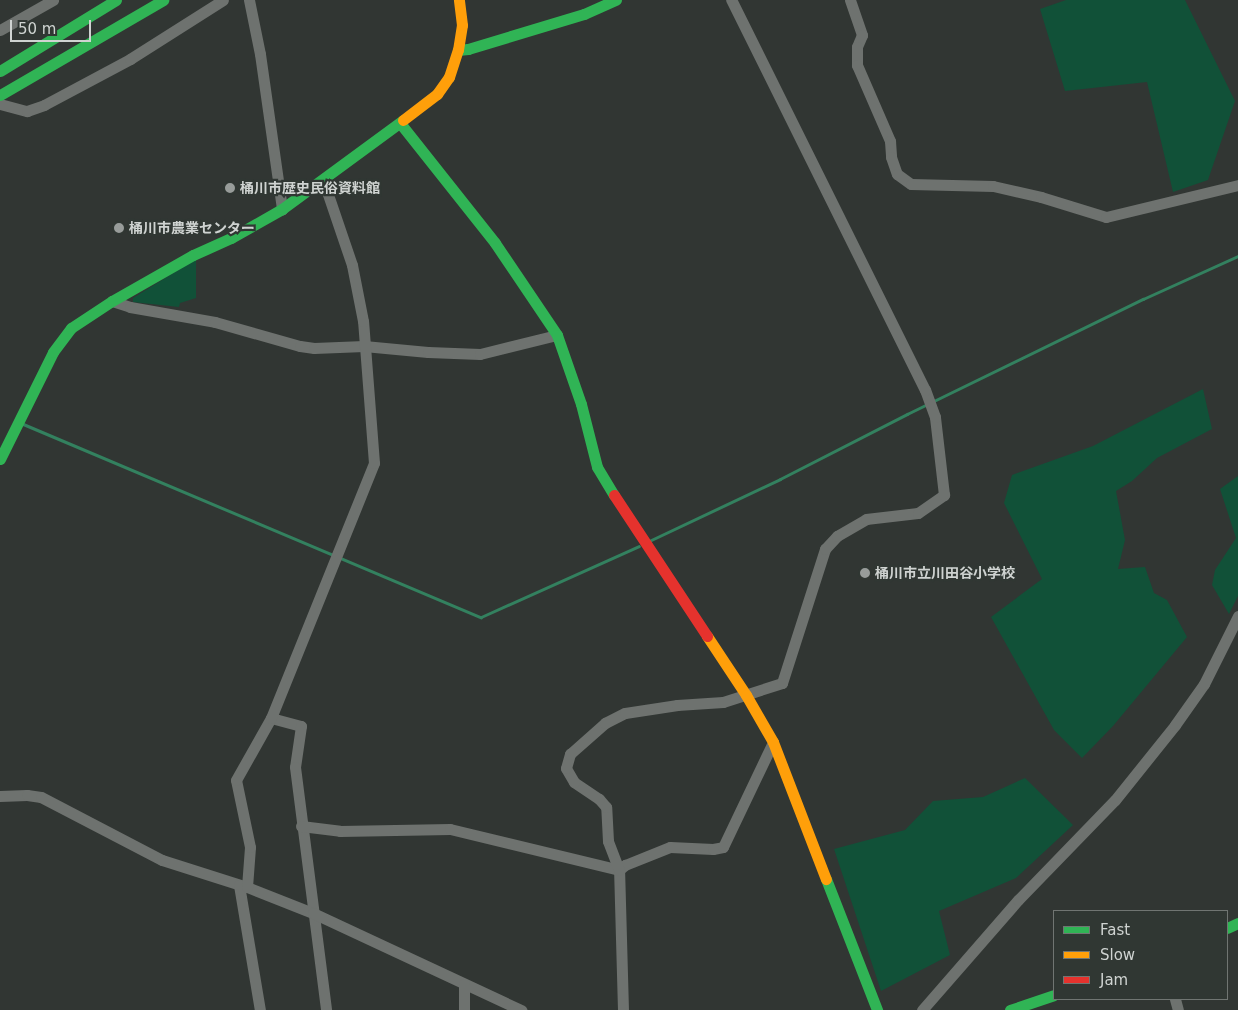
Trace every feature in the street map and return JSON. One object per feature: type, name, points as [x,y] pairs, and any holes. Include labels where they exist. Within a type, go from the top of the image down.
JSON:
[{"type":"main road","points":[[0,71],[116,0]]},
{"type":"main road","points":[[0,95],[163,0]]},
{"type":"main road","points":[[0,459],[60,341],[71,328],[112,301],[192,254],[231,238],[282,209],[437,94],[445,84],[458,50],[462,25],[459,0]]},
{"type":"main road","points":[[458,50],[468,49],[584,14],[616,0]]},
{"type":"main road","points":[[400,123],[495,243],[557,334],[581,404],[597,467],[625,514],[746,695],[773,742],[877,1010]]},
{"type":"main road","points":[[1010,1010],[1053,995]]},
{"type":"street","points":[[0,30],[53,0]]},
{"type":"street","points":[[0,104],[27,111],[44,105],[117,67],[223,0]]},
{"type":"street","points":[[249,0],[260,54],[282,209]]},
{"type":"street","points":[[623,1010],[619,870],[608,841],[606,807],[599,799],[574,782],[566,768],[570,754],[605,723],[625,713],[723,702],[782,683],[825,549],[837,536],[866,519],[918,513],[944,495],[935,417],[925,390],[731,0]]},
{"type":"street","points":[[850,0],[862,35],[857,47],[857,65],[890,141],[891,158],[897,174],[911,184],[993,186],[1041,197],[1106,217],[1238,185]]},
{"type":"street","points":[[260,1010],[243,886],[250,847],[236,780],[271,718],[374,463],[363,321],[352,265],[323,180]]},
{"type":"street","points":[[112,301],[130,307],[215,322],[300,346],[364,346],[428,352],[480,354],[557,334]]},
{"type":"street","points":[[922,1010],[1018,900],[1115,800],[1175,725],[1204,684],[1238,616]]},
{"type":"street","points":[[271,718],[301,726],[296,767],[301,826],[326,1010]]},
{"type":"street","points":[[619,870],[625,865],[670,847],[713,849],[724,847],[773,742]]},
{"type":"street","points":[[0,796],[27,794],[41,797],[162,860],[243,886],[313,913],[521,1010]]},
{"type":"street","points":[[301,826],[340,831],[450,829],[619,870]]},
{"type":"street","points":[[464,984],[464,1010]]},
{"type":"green space","points":[[1066,0],[1185,0],[1235,101],[1208,180],[1173,192],[1147,82],[1065,91],[1040,9]]},
{"type":"green space","points":[[196,259],[196,298],[180,303],[179,307],[133,302],[133,298]]},
{"type":"green space","points":[[1203,389],[1212,429],[1157,458],[1132,481],[1116,491],[1125,540],[1118,569],[1145,567],[1154,593],[1167,600],[1187,637],[1113,726],[1082,758],[1054,730],[991,617],[1042,579],[1004,503],[1012,475],[1093,446]]},
{"type":"green space","points":[[1238,476],[1238,596],[1229,614],[1212,585],[1215,570],[1236,538],[1220,489]]},
{"type":"green space","points":[[1025,778],[1073,825],[1016,878],[939,911],[950,955],[881,991],[834,849],[905,830],[933,801],[983,797]]},
{"type":"waterway","points":[[649,541],[780,479],[907,414],[1143,299],[1238,256]]},
{"type":"waterway","points":[[23,424],[481,617],[639,546]]},
{"type":"traffic: fast","points":[[0,71],[116,0]]},
{"type":"traffic: fast","points":[[0,95],[163,0]]},
{"type":"traffic: fast","points":[[458,50],[468,49],[584,14],[616,0]]},
{"type":"traffic: fast","points":[[0,459],[53,352],[71,328],[112,301],[193,255],[231,238],[282,209],[403,120]]},
{"type":"traffic: fast","points":[[400,123],[495,243],[557,335],[581,404],[597,467],[614,495]]},
{"type":"traffic: fast","points":[[826,879],[877,1010]]},
{"type":"traffic: fast","points":[[1228,928],[1238,923]]},
{"type":"traffic: fast","points":[[1010,1010],[1053,995]]},
{"type":"traffic: slow","points":[[403,120],[437,94],[449,77],[458,50],[462,25],[459,0]]},
{"type":"traffic: slow","points":[[707,636],[746,695],[773,742],[826,879]]},
{"type":"traffic: jam","points":[[614,495],[707,636]]},
{"type":"place","name":"桶川市歴史民俗資料館","points":[[230,188]]},
{"type":"place","name":"桶川市農業センター","points":[[119,228]]},
{"type":"place","name":"桶川市立川田谷小学校","points":[[865,573]]}]
